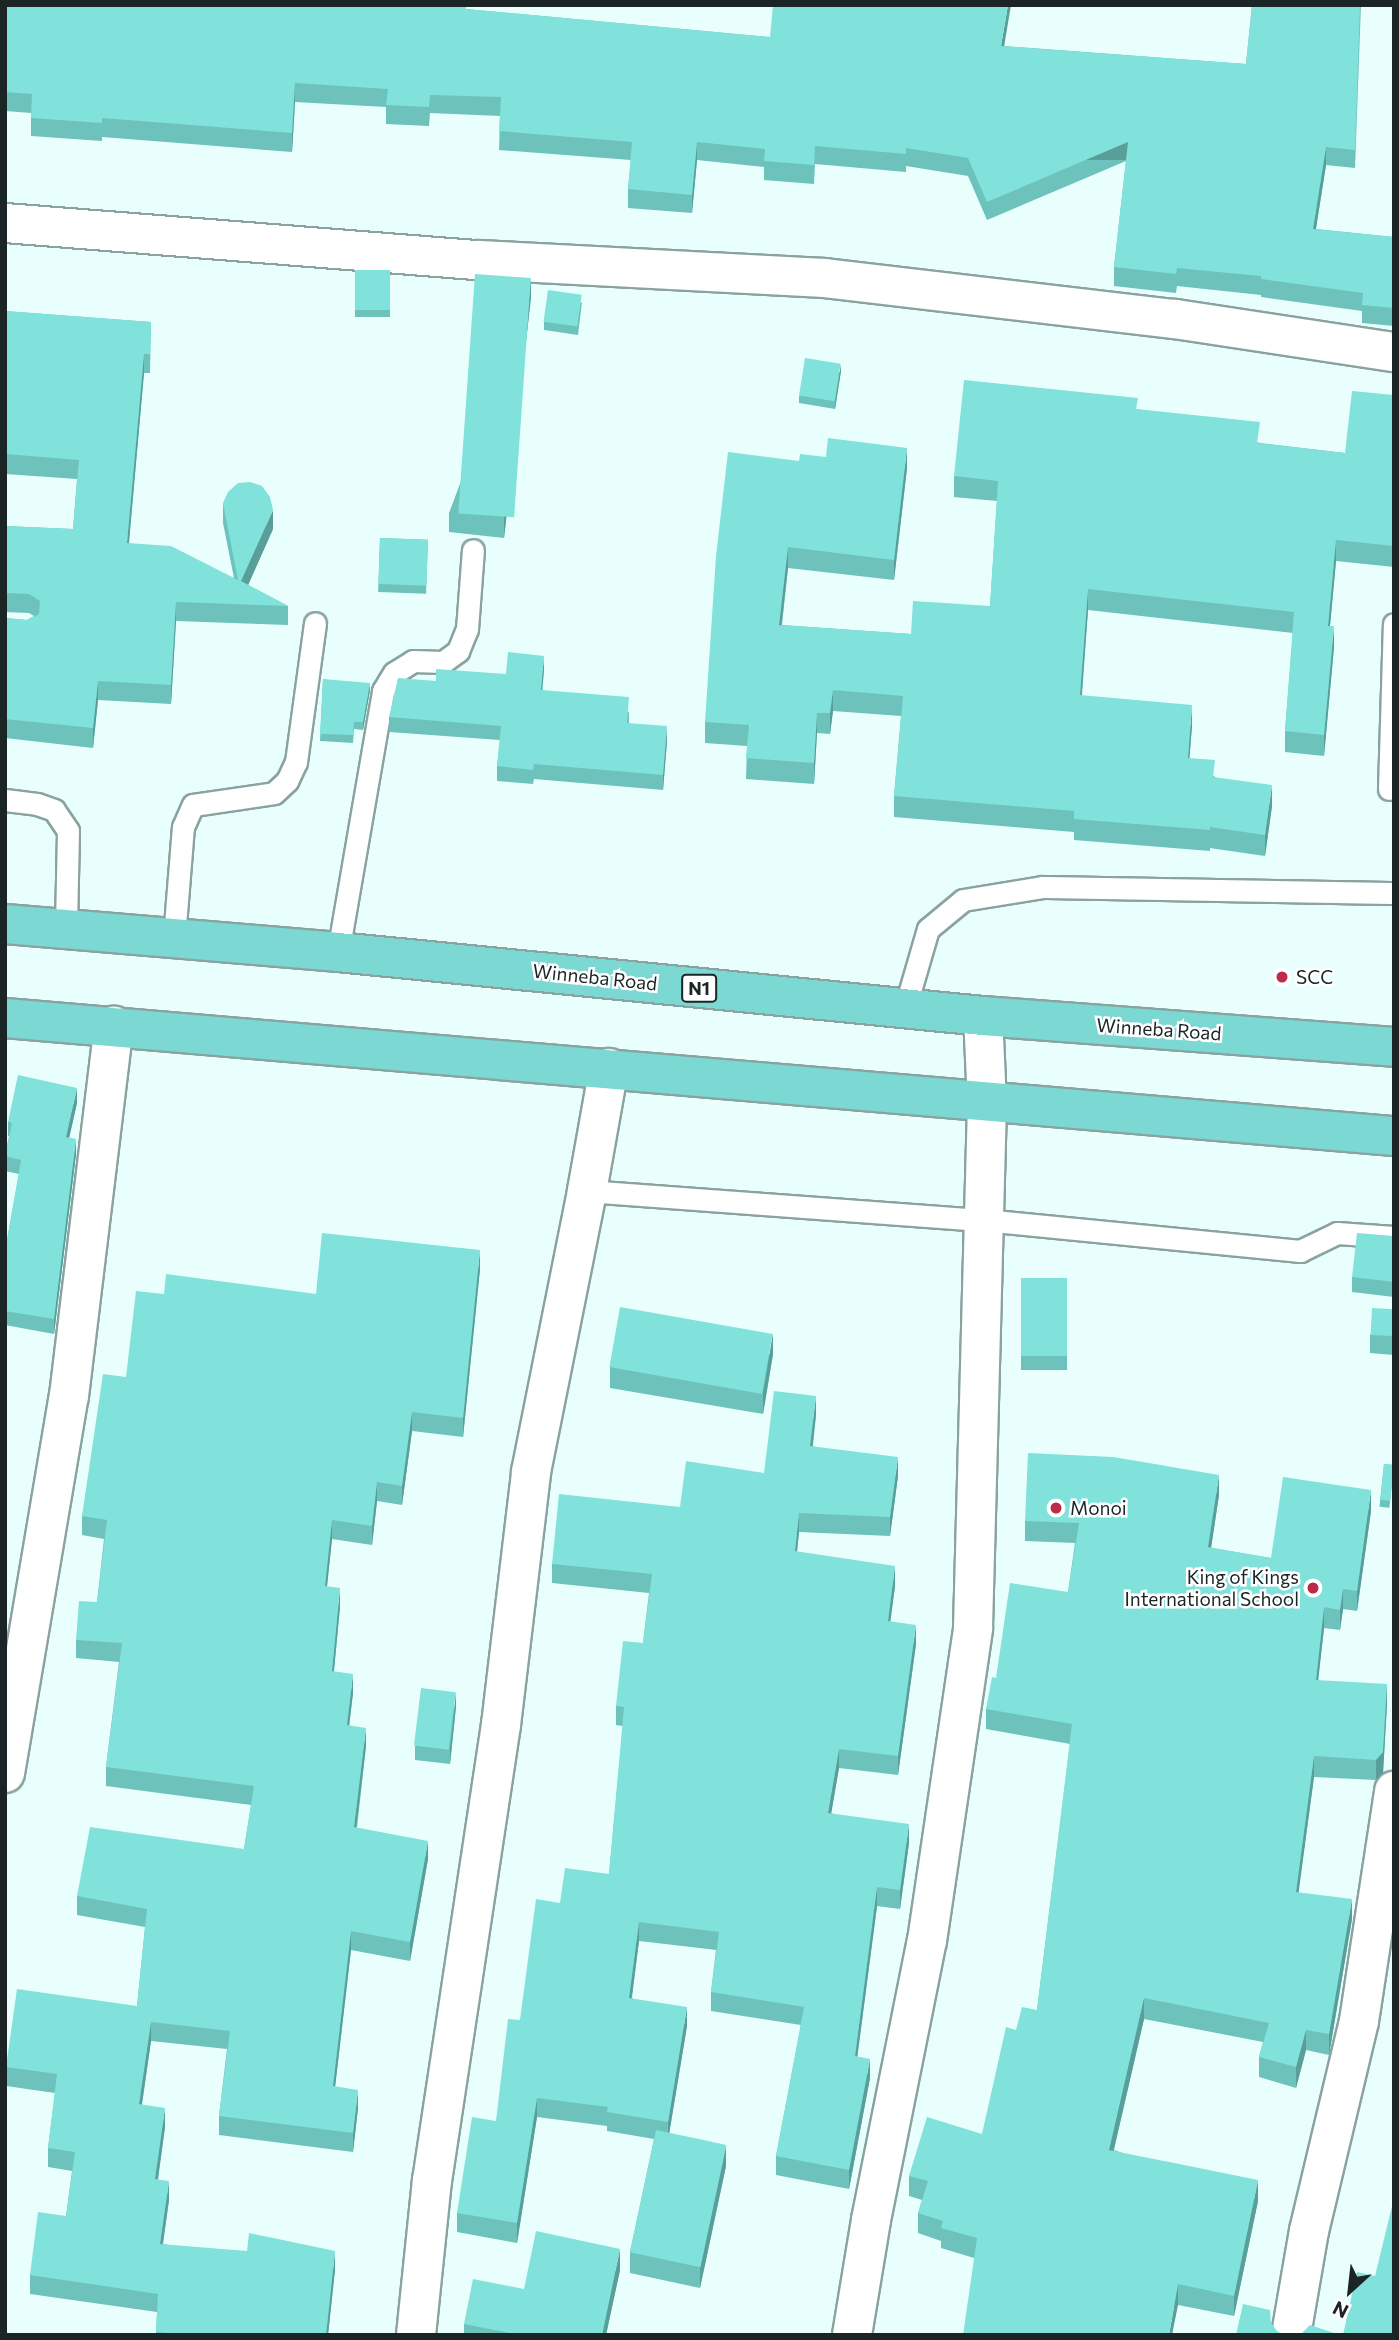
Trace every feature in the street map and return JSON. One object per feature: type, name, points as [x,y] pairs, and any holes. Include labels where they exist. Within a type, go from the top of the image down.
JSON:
[{"type":"highway","name":"Winneba Road","points":[[5,924],[338,952],[983,1016],[1394,1047]]},
{"type":"highway","points":[[5,1018],[1394,1136]]},
{"type":"street","points":[[5,223],[480,260],[825,278],[1175,319],[1394,352]]},
{"type":"street","points":[[852,2335],[871,2220],[927,1941],[973,1628],[987,1103],[983,1016]]},
{"type":"street","points":[[5,1773],[69,1396],[114,1026]]},
{"type":"street","points":[[416,2335],[432,2181],[501,1725],[531,1472],[587,1191],[608,1068]]},
{"type":"street","points":[[1291,2335],[1309,2231],[1359,2021],[1394,1791]]},
{"type":"lane","points":[[338,952],[383,691],[394,673],[413,661],[443,662],[458,651],[467,629],[473,550]]},
{"type":"lane","points":[[174,938],[183,827],[193,805],[274,793],[286,781],[296,762],[315,624]]},
{"type":"lane","points":[[1389,789],[1394,624]]},
{"type":"lane","points":[[5,800],[37,804],[54,810],[68,831],[65,929]]},
{"type":"lane","points":[[905,1008],[928,929],[963,900],[1042,887],[1394,893]]},
{"type":"lane","points":[[587,1191],[984,1220],[1300,1251],[1338,1233],[1394,1237]]},
{"type":"building","points":[[5,5],[466,5],[466,9],[770,37],[773,5],[1008,5],[1001,46],[1246,64],[1252,5],[1360,5],[1355,150],[1326,147],[1313,229],[1394,237],[1394,308],[1362,305],[1363,293],[1261,279],[1261,276],[1177,268],[1176,274],[1114,267],[1128,142],[987,202],[968,158],[906,148],[906,154],[815,146],[814,165],[764,161],[765,149],[697,142],[692,195],[628,189],[632,142],[499,131],[501,97],[430,95],[429,107],[386,105],[388,89],[295,83],[292,133],[102,118],[102,123],[31,118],[32,94],[5,92]]},
{"type":"building","points":[[355,270],[390,270],[390,310],[355,310]]},
{"type":"building","points":[[475,274],[531,278],[514,517],[458,513]]},
{"type":"building","points":[[548,290],[582,295],[577,326],[544,322]]},
{"type":"building","points":[[5,311],[151,322],[150,354],[144,354],[127,543],[171,546],[238,580],[223,503],[228,492],[238,483],[250,482],[262,486],[270,497],[273,510],[241,581],[288,606],[176,602],[171,685],[98,681],[93,728],[5,719],[5,618],[27,620],[39,614],[40,601],[29,594],[5,593],[5,526],[73,529],[79,460],[5,454]]},
{"type":"building","points":[[805,358],[841,364],[835,401],[799,396]]},
{"type":"building","points":[[964,380],[1138,398],[1136,409],[1260,422],[1257,443],[1345,453],[1352,391],[1394,395],[1394,546],[1336,540],[1328,626],[1334,626],[1324,735],[1285,731],[1294,612],[1088,589],[1080,695],[1192,705],[1188,758],[1215,760],[1213,777],[1272,785],[1265,835],[1210,827],[1210,830],[1074,819],[1074,811],[894,796],[903,696],[833,690],[830,713],[817,713],[814,763],[746,758],[749,725],[705,722],[716,556],[728,452],[799,461],[800,454],[826,457],[828,438],[907,448],[894,560],[788,547],[779,625],[911,634],[913,601],[990,606],[998,481],[954,476]]},
{"type":"building","points":[[380,538],[428,540],[426,586],[378,584]]},
{"type":"building","points":[[508,652],[544,656],[541,690],[629,697],[627,723],[667,726],[663,775],[534,764],[533,770],[497,766],[501,726],[389,717],[398,678],[436,681],[436,669],[506,674]]},
{"type":"building","points":[[323,679],[370,683],[363,722],[354,722],[353,735],[320,734]]},
{"type":"building","points":[[18,1075],[77,1088],[66,1137],[76,1139],[54,1319],[5,1311],[5,1251],[21,1160],[5,1156],[12,1123],[8,1122]]},
{"type":"building","points":[[322,1233],[480,1250],[463,1418],[412,1412],[402,1486],[377,1482],[372,1526],[332,1520],[325,1586],[340,1588],[332,1671],[353,1674],[347,1725],[366,1728],[354,1827],[428,1841],[410,1942],[351,1931],[333,2086],[358,2090],[353,2133],[219,2116],[230,2031],[151,2022],[139,2104],[165,2108],[155,2179],[169,2181],[160,2244],[247,2251],[249,2233],[335,2251],[326,2335],[195,2335],[156,2332],[158,2294],[30,2275],[38,2212],[66,2216],[75,2152],[48,2148],[57,2074],[6,2067],[17,1989],[137,2006],[147,1909],[77,1896],[90,1827],[244,1849],[254,1786],[106,1767],[122,1643],[76,1640],[79,1601],[97,1602],[107,1520],[82,1516],[103,1374],[126,1377],[136,1291],[164,1294],[166,1274],[316,1294]]},
{"type":"building","points":[[1357,1233],[1394,1236],[1394,1282],[1352,1277]]},
{"type":"building","points":[[1021,1278],[1067,1278],[1067,1356],[1021,1356]]},
{"type":"building","points":[[620,1307],[773,1334],[762,1394],[609,1367]]},
{"type":"building","points":[[1372,1308],[1394,1309],[1393,1336],[1371,1335]]},
{"type":"building","points":[[774,1391],[816,1396],[810,1446],[898,1457],[890,1517],[799,1513],[795,1551],[895,1566],[888,1621],[916,1625],[898,1756],[839,1749],[828,1813],[909,1824],[900,1890],[877,1887],[855,2056],[870,2059],[849,2170],[776,2156],[804,2007],[711,1992],[719,1932],[639,1922],[629,1998],[687,2007],[668,2122],[607,2112],[608,2107],[537,2098],[517,2223],[457,2213],[472,2117],[496,2121],[508,2019],[520,2020],[536,1899],[560,1903],[565,1868],[609,1874],[624,1707],[616,1706],[623,1641],[643,1643],[652,1574],[552,1564],[559,1494],[680,1507],[686,1461],[764,1473]]},
{"type":"building","points":[[1028,1453],[1113,1457],[1219,1475],[1208,1547],[1271,1558],[1283,1477],[1371,1490],[1357,1591],[1343,1589],[1340,1610],[1324,1607],[1316,1680],[1387,1684],[1383,1752],[1376,1760],[1314,1756],[1296,1892],[1352,1899],[1329,2034],[1306,2030],[1296,2067],[1259,2057],[1269,2023],[1144,1998],[1109,2150],[1258,2180],[1234,2296],[1178,2284],[1169,2335],[963,2335],[977,2238],[941,2228],[943,2221],[918,2213],[928,2181],[909,2176],[927,2117],[982,2134],[1006,2027],[1016,2030],[1022,2007],[1037,2010],[1072,1724],[986,1709],[992,1677],[996,1678],[1010,1583],[1068,1592],[1079,1523],[1025,1521]]},
{"type":"building","points":[[1384,1464],[1394,1465],[1390,1501],[1380,1500]]},
{"type":"building","points":[[421,1688],[456,1692],[449,1750],[414,1746]]},
{"type":"building","points":[[656,2130],[726,2145],[700,2267],[630,2252]]},
{"type":"building","points":[[1394,2198],[1394,2335],[1343,2335],[1357,2272],[1375,2276]]},
{"type":"building","points":[[536,2231],[620,2249],[602,2335],[510,2335],[464,2324],[473,2279],[524,2289]]},
{"type":"building","points":[[1243,2304],[1270,2310],[1271,2323],[1283,2335],[1236,2335]]},
{"type":"building","points":[[1310,2325],[1340,2335],[1300,2335]]},
{"type":"place","name":"SCC","points":[[1282,977]]},
{"type":"place","name":"Monoi","points":[[1056,1508]]},
{"type":"place","name":"King of Kings International School","points":[[1313,1588]]}]
